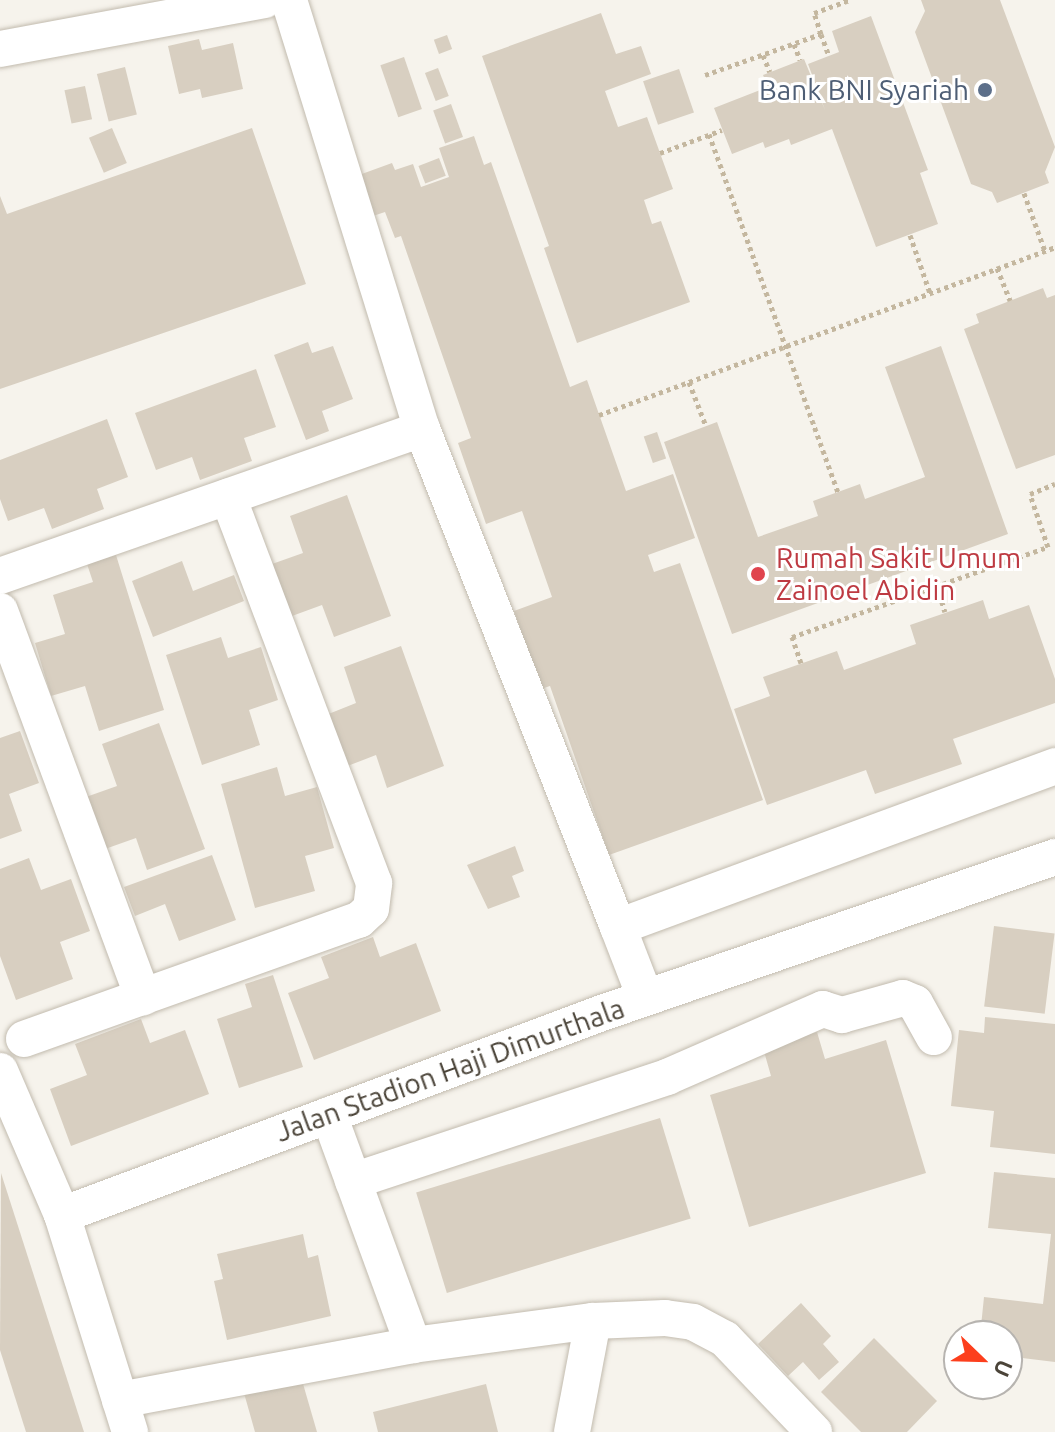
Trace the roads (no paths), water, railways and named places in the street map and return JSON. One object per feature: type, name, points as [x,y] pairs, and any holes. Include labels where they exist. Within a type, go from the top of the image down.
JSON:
[{"type":"street","points":[[0,49],[264,0]]},
{"type":"street","points":[[289,0],[422,429],[645,997]]},
{"type":"street","points":[[0,576],[422,429]]},
{"type":"street","points":[[24,1039],[359,920],[371,909],[375,891],[228,497]]},
{"type":"street","points":[[0,611],[143,997]]},
{"type":"street","points":[[618,927],[1055,766]]},
{"type":"street","name":"Jalan Stadion Haji Dimurthala","points":[[62,1215],[645,997],[1055,857]]},
{"type":"street","points":[[353,1181],[667,1077],[823,1009],[842,1015],[903,998],[915,1003],[934,1037]]},
{"type":"street","points":[[0,1071],[62,1215],[125,1416],[413,1345],[593,1321],[665,1318],[714,1332],[814,1432]]},
{"type":"street","points":[[329,1115],[413,1345]]},
{"type":"street","points":[[572,1432],[593,1321]]},
{"type":"place","name":"Bank BNI Syariah","points":[[985,90]]},
{"type":"place","name":"Rumah Sakit Umum Zainoel Abidin","points":[[758,574]]}]
